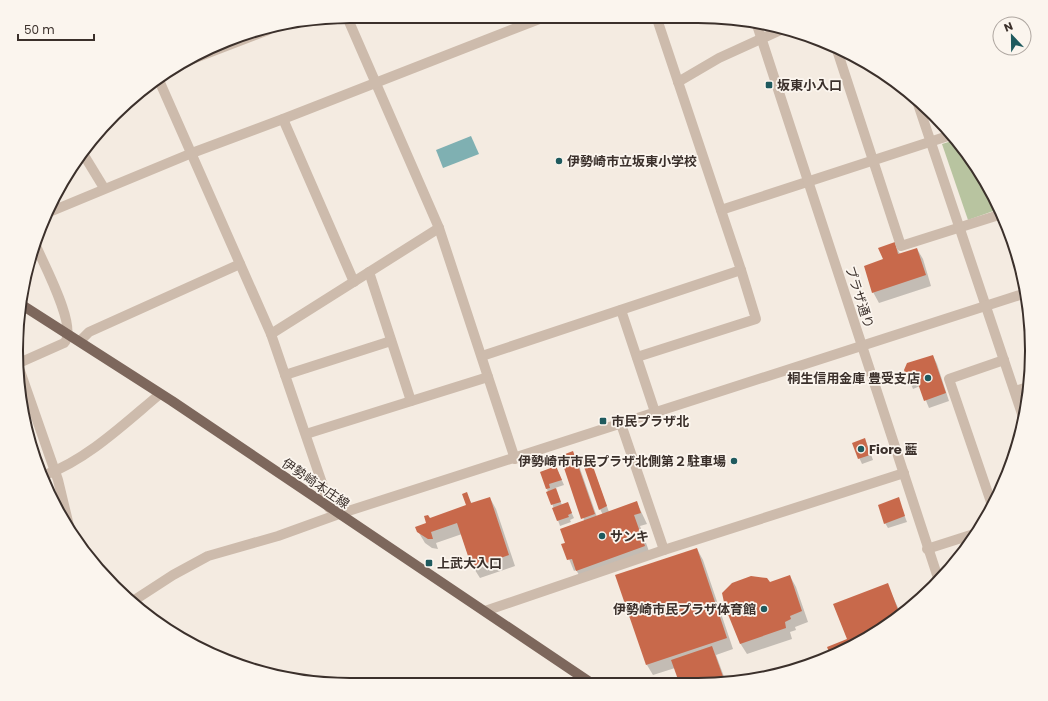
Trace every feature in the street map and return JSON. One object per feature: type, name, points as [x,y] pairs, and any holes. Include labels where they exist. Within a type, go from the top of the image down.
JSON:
[{"type":"main road","name":"伊勢崎本庄線","points":[[26,308],[160,394],[584,678]]},
{"type":"street","points":[[350,23],[440,228],[515,459]]},
{"type":"street","points":[[55,209],[192,153],[528,23]]},
{"type":"street","points":[[637,357],[756,319],[658,23]]},
{"type":"street","name":"プラザ通り","points":[[758,29],[937,574]]},
{"type":"street","points":[[678,82],[719,58],[775,32]]},
{"type":"street","points":[[839,56],[902,246],[960,229],[996,216]]},
{"type":"street","points":[[161,84],[271,334],[306,434],[329,508]]},
{"type":"street","points":[[920,110],[1020,407]]},
{"type":"street","points":[[283,119],[354,282]]},
{"type":"street","points":[[721,210],[945,137]]},
{"type":"street","points":[[86,158],[104,188]]},
{"type":"street","points":[[271,334],[440,228]]},
{"type":"street","points":[[24,361],[64,343],[69,334],[67,320],[38,251]]},
{"type":"street","points":[[80,341],[89,332],[240,264]]},
{"type":"street","points":[[482,356],[741,270]]},
{"type":"street","points":[[369,272],[411,401]]},
{"type":"street","points":[[137,598],[173,575],[208,556],[278,536],[339,514],[515,459],[655,412],[1020,295]]},
{"type":"street","points":[[621,310],[655,412]]},
{"type":"street","points":[[285,375],[392,341]]},
{"type":"street","points":[[990,498],[949,379],[1004,360]]},
{"type":"street","points":[[306,434],[488,377]]},
{"type":"street","points":[[1015,391],[1022,389]]},
{"type":"street","points":[[26,391],[59,499]]},
{"type":"street","points":[[50,473],[81,456],[116,431],[160,394]]},
{"type":"street","points":[[621,424],[664,550]]},
{"type":"street","points":[[485,611],[664,550],[904,473]]},
{"type":"street","points":[[928,549],[967,536]]},
{"type":"green space","points":[[949,142],[957,151],[981,187],[993,211],[968,220],[942,144]]},
{"type":"water","points":[[471,136],[479,154],[443,168],[436,150]]},
{"type":"building","points":[[895,242],[898,254],[917,248],[926,275],[872,293],[864,266],[883,259],[878,248]]},
{"type":"building","points":[[933,355],[946,393],[924,401],[916,378],[908,381],[904,370],[907,363]]},
{"type":"building","name":"Fiore 藍","points":[[865,438],[870,455],[858,459],[852,443]]},
{"type":"building","points":[[573,451],[595,514],[581,519],[560,456]]},
{"type":"building","points":[[590,458],[607,506],[599,510],[582,461]]},
{"type":"building","points":[[556,466],[562,480],[549,484],[550,488],[546,489],[540,472]]},
{"type":"building","points":[[556,488],[561,502],[551,505],[546,492]]},
{"type":"building","points":[[467,492],[471,503],[490,497],[509,555],[472,568],[457,523],[431,532],[433,539],[428,539],[417,532],[415,527],[426,523],[424,516],[428,515],[430,518],[466,505],[462,494]]},
{"type":"building","points":[[899,497],[905,516],[884,524],[878,505]]},
{"type":"building","name":"サンキ","points":[[637,501],[641,513],[634,515],[645,546],[576,571],[572,559],[567,560],[561,544],[565,543],[560,529]]},
{"type":"building","points":[[568,502],[572,513],[568,515],[569,517],[557,521],[552,508]]},
{"type":"building","points":[[697,548],[727,638],[646,665],[615,575]]},
{"type":"building","name":"伊勢崎市民プラザ体育館","points":[[790,575],[802,611],[790,616],[791,619],[785,622],[786,628],[740,644],[725,607],[722,593],[732,583],[751,576],[767,578],[770,582]]},
{"type":"building","points":[[888,583],[898,609],[861,634],[828,650],[827,647],[847,639],[833,604]]},
{"type":"building","points":[[712,646],[723,677],[677,678],[671,660]]},
{"type":"place","name":"坂東小入口","points":[[769,85]]},
{"type":"place","name":"伊勢崎市立坂東小学校","points":[[559,161]]},
{"type":"place","name":"桐生信用金庫 豊受支店","points":[[928,378]]},
{"type":"place","name":"市民プラザ北","points":[[603,421]]},
{"type":"place","name":"Fiore 藍","points":[[861,449]]},
{"type":"place","name":"伊勢崎市市民プラザ北側第２駐車場","points":[[734,461]]},
{"type":"place","name":"サンキ","points":[[602,536]]},
{"type":"place","name":"上武大入口","points":[[429,563]]},
{"type":"place","name":"伊勢崎市民プラザ体育館","points":[[764,609]]}]
